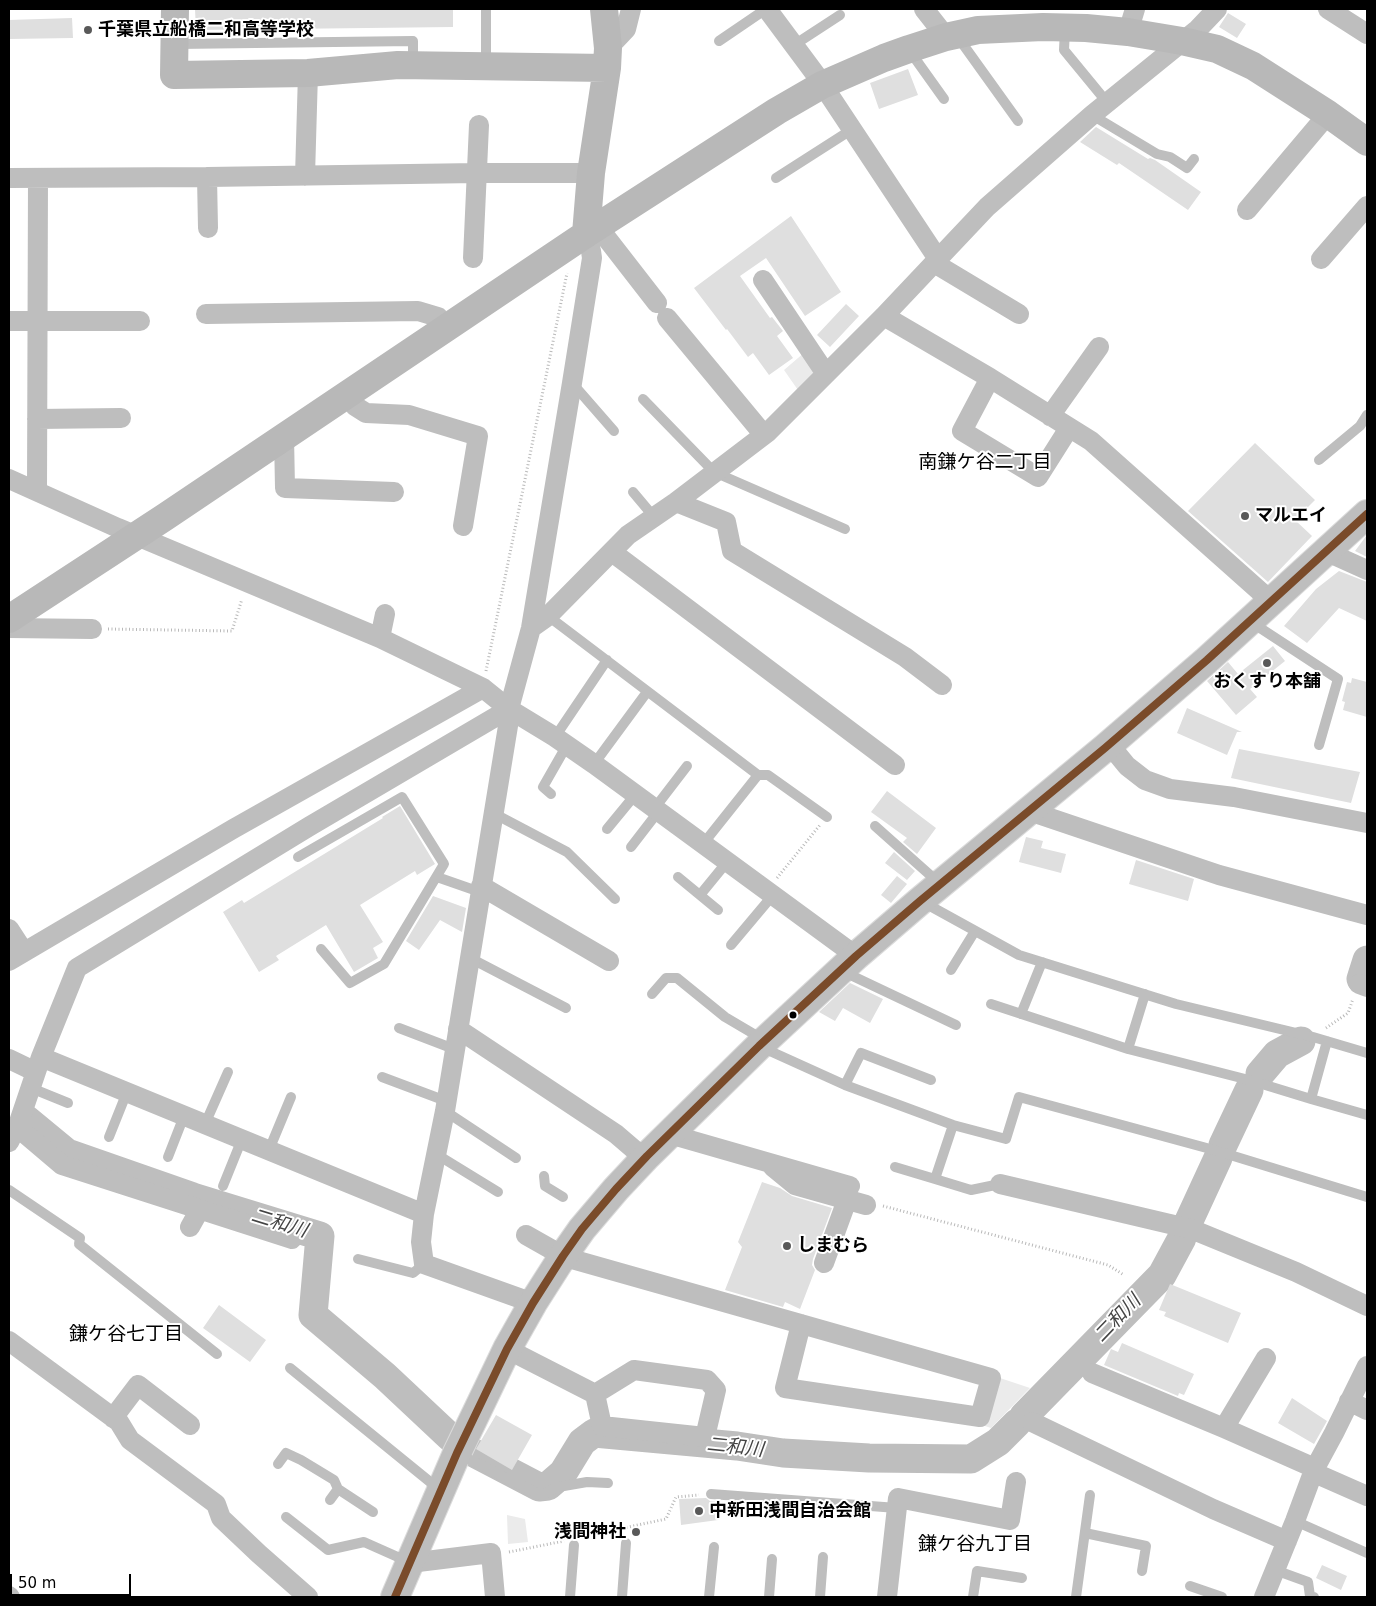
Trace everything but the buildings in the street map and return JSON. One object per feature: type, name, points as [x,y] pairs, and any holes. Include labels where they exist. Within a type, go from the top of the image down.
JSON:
[{"type":"main road","points":[[396,1597],[457,1453],[507,1349],[532,1303],[593,1215],[646,1156],[762,1043],[849,963],[930,892],[1109,744],[1251,621],[1367,514]]},
{"type":"street","points":[[175,9],[174,74],[308,73],[398,65],[486,66],[608,58]]},
{"type":"street","points":[[532,1303],[424,1264],[421,1242],[424,1214],[445,1106],[470,958],[508,726],[509,709],[531,628],[592,258],[591,173],[608,58],[604,9]]},
{"type":"street","points":[[608,58],[626,28],[631,9]]},
{"type":"street","points":[[767,9],[822,85],[936,261],[1019,314]]},
{"type":"street","points":[[924,9],[951,36]]},
{"type":"street","points":[[531,628],[548,616],[628,536],[764,435],[884,316],[987,207],[1092,115],[1198,29],[1217,9]]},
{"type":"street","points":[[1328,9],[1367,34]]},
{"type":"street","points":[[9,619],[592,231],[777,112],[822,85],[909,49],[978,30],[1050,21],[1086,28],[1132,20],[1182,41],[1217,49],[1253,66],[1328,114],[1367,142]]},
{"type":"street","points":[[305,176],[308,73]]},
{"type":"street","points":[[1247,210],[1328,114]]},
{"type":"street","points":[[473,258],[479,125]]},
{"type":"street","points":[[9,178],[591,173]]},
{"type":"street","points":[[207,177],[208,228]]},
{"type":"street","points":[[37,491],[38,178]]},
{"type":"street","points":[[1321,259],[1367,206]]},
{"type":"street","points":[[592,231],[662,310],[764,435]]},
{"type":"street","points":[[763,280],[826,374]]},
{"type":"street","points":[[206,314],[418,311],[438,317],[441,332]]},
{"type":"street","points":[[884,316],[990,378],[1091,441],[1272,602]]},
{"type":"street","points":[[9,321],[140,321]]},
{"type":"street","points":[[1050,416],[1099,347]]},
{"type":"street","points":[[990,378],[962,431],[1038,477],[1069,428]]},
{"type":"street","points":[[348,394],[355,406],[366,413],[409,414],[478,436],[463,526]]},
{"type":"street","points":[[37,419],[121,418]]},
{"type":"street","points":[[284,436],[285,488],[394,492]]},
{"type":"street","points":[[9,479],[380,638],[483,688],[509,709],[594,764],[634,795],[770,892],[849,963]]},
{"type":"street","points":[[676,502],[726,522],[732,551],[905,656],[942,684]]},
{"type":"street","points":[[612,552],[895,765]]},
{"type":"street","points":[[1327,552],[1367,570]]},
{"type":"street","points":[[380,638],[385,614]]},
{"type":"street","points":[[9,628],[92,629]]},
{"type":"street","points":[[9,929],[17,956],[233,829],[483,688]]},
{"type":"street","points":[[292,1239],[62,1165],[16,1125],[77,968],[310,826],[509,709]]},
{"type":"street","points":[[1109,744],[1128,766],[1145,780],[1170,789],[1234,797],[1367,823]]},
{"type":"street","points":[[1029,810],[1219,875],[1367,915]]},
{"type":"street","points":[[481,889],[609,961]]},
{"type":"street","points":[[456,1039],[616,1134],[637,1152],[646,1156]]},
{"type":"street","points":[[9,1059],[36,1072],[127,1092],[424,1214]]},
{"type":"street","points":[[669,1134],[768,1163],[795,1186],[854,1197],[824,1263]]},
{"type":"street","points":[[1000,1184],[1191,1229],[1296,1272],[1367,1306]]},
{"type":"street","points":[[190,1227],[200,1209]]},
{"type":"street","points":[[526,1235],[563,1256],[802,1324],[991,1378],[980,1417],[785,1388],[802,1324]]},
{"type":"street","points":[[9,1341],[119,1422],[130,1440],[216,1504],[221,1518],[308,1597]]},
{"type":"street","points":[[507,1349],[595,1394]]},
{"type":"street","points":[[1224,1428],[1266,1358]]},
{"type":"street","points":[[1264,1597],[1314,1470],[1334,1433],[1358,1406],[1367,1366]]},
{"type":"street","points":[[634,1370],[707,1380],[716,1390],[705,1437],[602,1426],[595,1394],[634,1370]]},
{"type":"street","points":[[1092,1373],[1310,1466],[1317,1474],[1367,1496]]},
{"type":"street","points":[[113,1418],[138,1385],[190,1425]]},
{"type":"street","points":[[1032,1422],[1212,1509],[1287,1541]]},
{"type":"street","points":[[887,1597],[898,1498],[1010,1520],[1016,1482]]},
{"type":"street","points":[[410,1563],[491,1553],[495,1597]]},
{"type":"lane","points":[[486,9],[486,66]]},
{"type":"lane","points":[[719,42],[767,9]]},
{"type":"lane","points":[[794,45],[840,15]]},
{"type":"lane","points":[[1050,21],[1064,50],[1101,95]]},
{"type":"lane","points":[[951,36],[1018,121]]},
{"type":"lane","points":[[174,44],[414,41],[413,65]]},
{"type":"lane","points":[[909,49],[944,99]]},
{"type":"lane","points":[[1092,115],[1157,154],[1170,157],[1187,168],[1194,159]]},
{"type":"lane","points":[[776,178],[851,130]]},
{"type":"lane","points":[[572,383],[614,431]]},
{"type":"lane","points":[[643,399],[714,472],[845,529]]},
{"type":"lane","points":[[1319,460],[1363,429],[1367,415]]},
{"type":"lane","points":[[634,492],[654,517]]},
{"type":"lane","points":[[548,616],[758,775],[768,775],[827,817]]},
{"type":"lane","points":[[1251,621],[1338,679],[1320,745]]},
{"type":"lane","points":[[552,794],[543,787],[561,741],[607,660]]},
{"type":"lane","points":[[594,764],[647,692]]},
{"type":"lane","points":[[631,847],[687,766]]},
{"type":"lane","points":[[702,844],[758,775]]},
{"type":"lane","points":[[607,829],[634,795]]},
{"type":"lane","points":[[298,857],[402,797],[444,864],[384,964],[350,983],[321,948]]},
{"type":"lane","points":[[493,813],[567,852],[615,899]]},
{"type":"lane","points":[[875,826],[930,892],[975,931],[1019,955],[1176,1004],[1313,1037],[1367,1053]]},
{"type":"lane","points":[[700,895],[727,862]]},
{"type":"lane","points":[[437,877],[481,889]]},
{"type":"lane","points":[[678,877],[718,910]]},
{"type":"lane","points":[[731,945],[770,892]]},
{"type":"lane","points":[[951,970],[975,931]]},
{"type":"lane","points":[[470,958],[566,1008]]},
{"type":"lane","points":[[1021,1014],[1042,962]]},
{"type":"lane","points":[[849,963],[956,1025]]},
{"type":"lane","points":[[652,994],[666,978],[677,978],[725,1017],[762,1043],[845,1086],[953,1125],[1006,1139],[1019,1097],[1214,1150],[1367,1197]]},
{"type":"lane","points":[[1128,1049],[1145,994]]},
{"type":"lane","points":[[991,1004],[1128,1049],[1249,1080],[1367,1115]]},
{"type":"lane","points":[[400,1028],[456,1039]]},
{"type":"lane","points":[[1311,1099],[1326,1041]]},
{"type":"lane","points":[[845,1086],[861,1053],[931,1080]]},
{"type":"lane","points":[[36,1072],[68,1103]]},
{"type":"lane","points":[[205,1124],[228,1072]]},
{"type":"lane","points":[[382,1077],[445,1106],[516,1158]]},
{"type":"lane","points":[[109,1137],[127,1092]]},
{"type":"lane","points":[[268,1150],[291,1097]]},
{"type":"lane","points":[[168,1156],[184,1116]]},
{"type":"lane","points":[[935,1179],[953,1125]]},
{"type":"lane","points":[[223,1186],[242,1139]]},
{"type":"lane","points":[[436,1154],[498,1192]]},
{"type":"lane","points":[[895,1167],[972,1190],[1000,1184]]},
{"type":"lane","points":[[544,1176],[545,1186],[563,1197]]},
{"type":"lane","points":[[9,1190],[80,1238],[79,1244],[217,1354]]},
{"type":"lane","points":[[358,1259],[413,1273],[424,1264]]},
{"type":"lane","points":[[290,1368],[441,1490]]},
{"type":"lane","points":[[278,1464],[286,1453],[301,1460],[334,1480],[338,1489],[373,1512]]},
{"type":"lane","points":[[457,1453],[542,1495],[558,1487],[587,1482],[608,1484]]},
{"type":"lane","points":[[330,1500],[338,1489]]},
{"type":"lane","points":[[711,1494],[897,1508]]},
{"type":"lane","points":[[1076,1597],[1090,1495]]},
{"type":"lane","points":[[286,1517],[328,1550],[364,1542],[410,1563]]},
{"type":"lane","points":[[1295,1522],[1367,1553]]},
{"type":"lane","points":[[1085,1533],[1146,1546],[1142,1571]]},
{"type":"lane","points":[[570,1597],[572,1541]]},
{"type":"lane","points":[[622,1597],[626,1543]]},
{"type":"lane","points":[[708,1597],[714,1547]]},
{"type":"lane","points":[[820,1597],[823,1557]]},
{"type":"lane","points":[[769,1597],[772,1559]]},
{"type":"lane","points":[[1275,1570],[1308,1582],[1310,1596],[1314,1597]]},
{"type":"lane","points":[[973,1597],[977,1571],[1022,1578]]},
{"type":"lane","points":[[1190,1586],[1222,1597]]},
{"type":"path","points":[[483,688],[568,272]]},
{"type":"path","points":[[92,629],[232,631],[248,581]]},
{"type":"path","points":[[770,892],[827,817]]},
{"type":"path","points":[[1313,1037],[1348,1013],[1363,986]]},
{"type":"path","points":[[854,1197],[1108,1265],[1124,1275]]},
{"type":"path","points":[[491,1556],[572,1541],[666,1520],[676,1497],[711,1494]]},
{"type":"shaded area","points":[[805,352],[814,373],[800,393],[784,370]]},
{"type":"shaded area","points":[[1000,1378],[1030,1388],[991,1428],[982,1425]]},
{"type":"shaded area","points":[[507,1515],[525,1519],[528,1542],[508,1544]]},
{"type":"waterway","name":"二和川","points":[[1361,979],[1367,960]]},
{"type":"waterway","name":"二和川","points":[[1260,1074],[1277,1054],[1301,1041]]},
{"type":"waterway","name":"二和川","points":[[1223,1145],[1249,1090]]},
{"type":"waterway","name":"二和川","points":[[27,1120],[67,1153],[193,1197],[320,1236],[313,1315],[385,1376],[450,1437]]},
{"type":"waterway","name":"二和川","points":[[1188,1223],[1218,1158]]},
{"type":"waterway","name":"二和川","points":[[1024,1416],[1162,1275],[1182,1238]]},
{"type":"waterway","name":"二和川","points":[[474,1453],[539,1487],[548,1486],[563,1473],[582,1442],[594,1433],[737,1446],[783,1453],[869,1458],[971,1459],[998,1442],[1017,1423]]},
{"type":"transit line","points":[[395,1597],[457,1453],[507,1349],[563,1256],[582,1229],[616,1189],[759,1046],[856,956],[1105,748],[1207,660],[1367,514]]},
{"type":"place","name":"千葉県立船橋二和高等学校","points":[[88,30]]},
{"type":"place","name":"マルエイ","points":[[1245,516]]},
{"type":"place","name":"おくすり本舗","points":[[1267,663]]},
{"type":"place","name":"しまむら","points":[[787,1246]]},
{"type":"place","name":"中新田浅間自治会館","points":[[699,1511]]},
{"type":"place","name":"浅間神社","points":[[636,1532]]},
{"type":"district","name":"南鎌ケ谷二丁目","points":[[985,463]]},
{"type":"district","name":"鎌ケ谷七丁目","points":[[126,1335]]},
{"type":"district","name":"鎌ケ谷九丁目","points":[[975,1545]]}]
